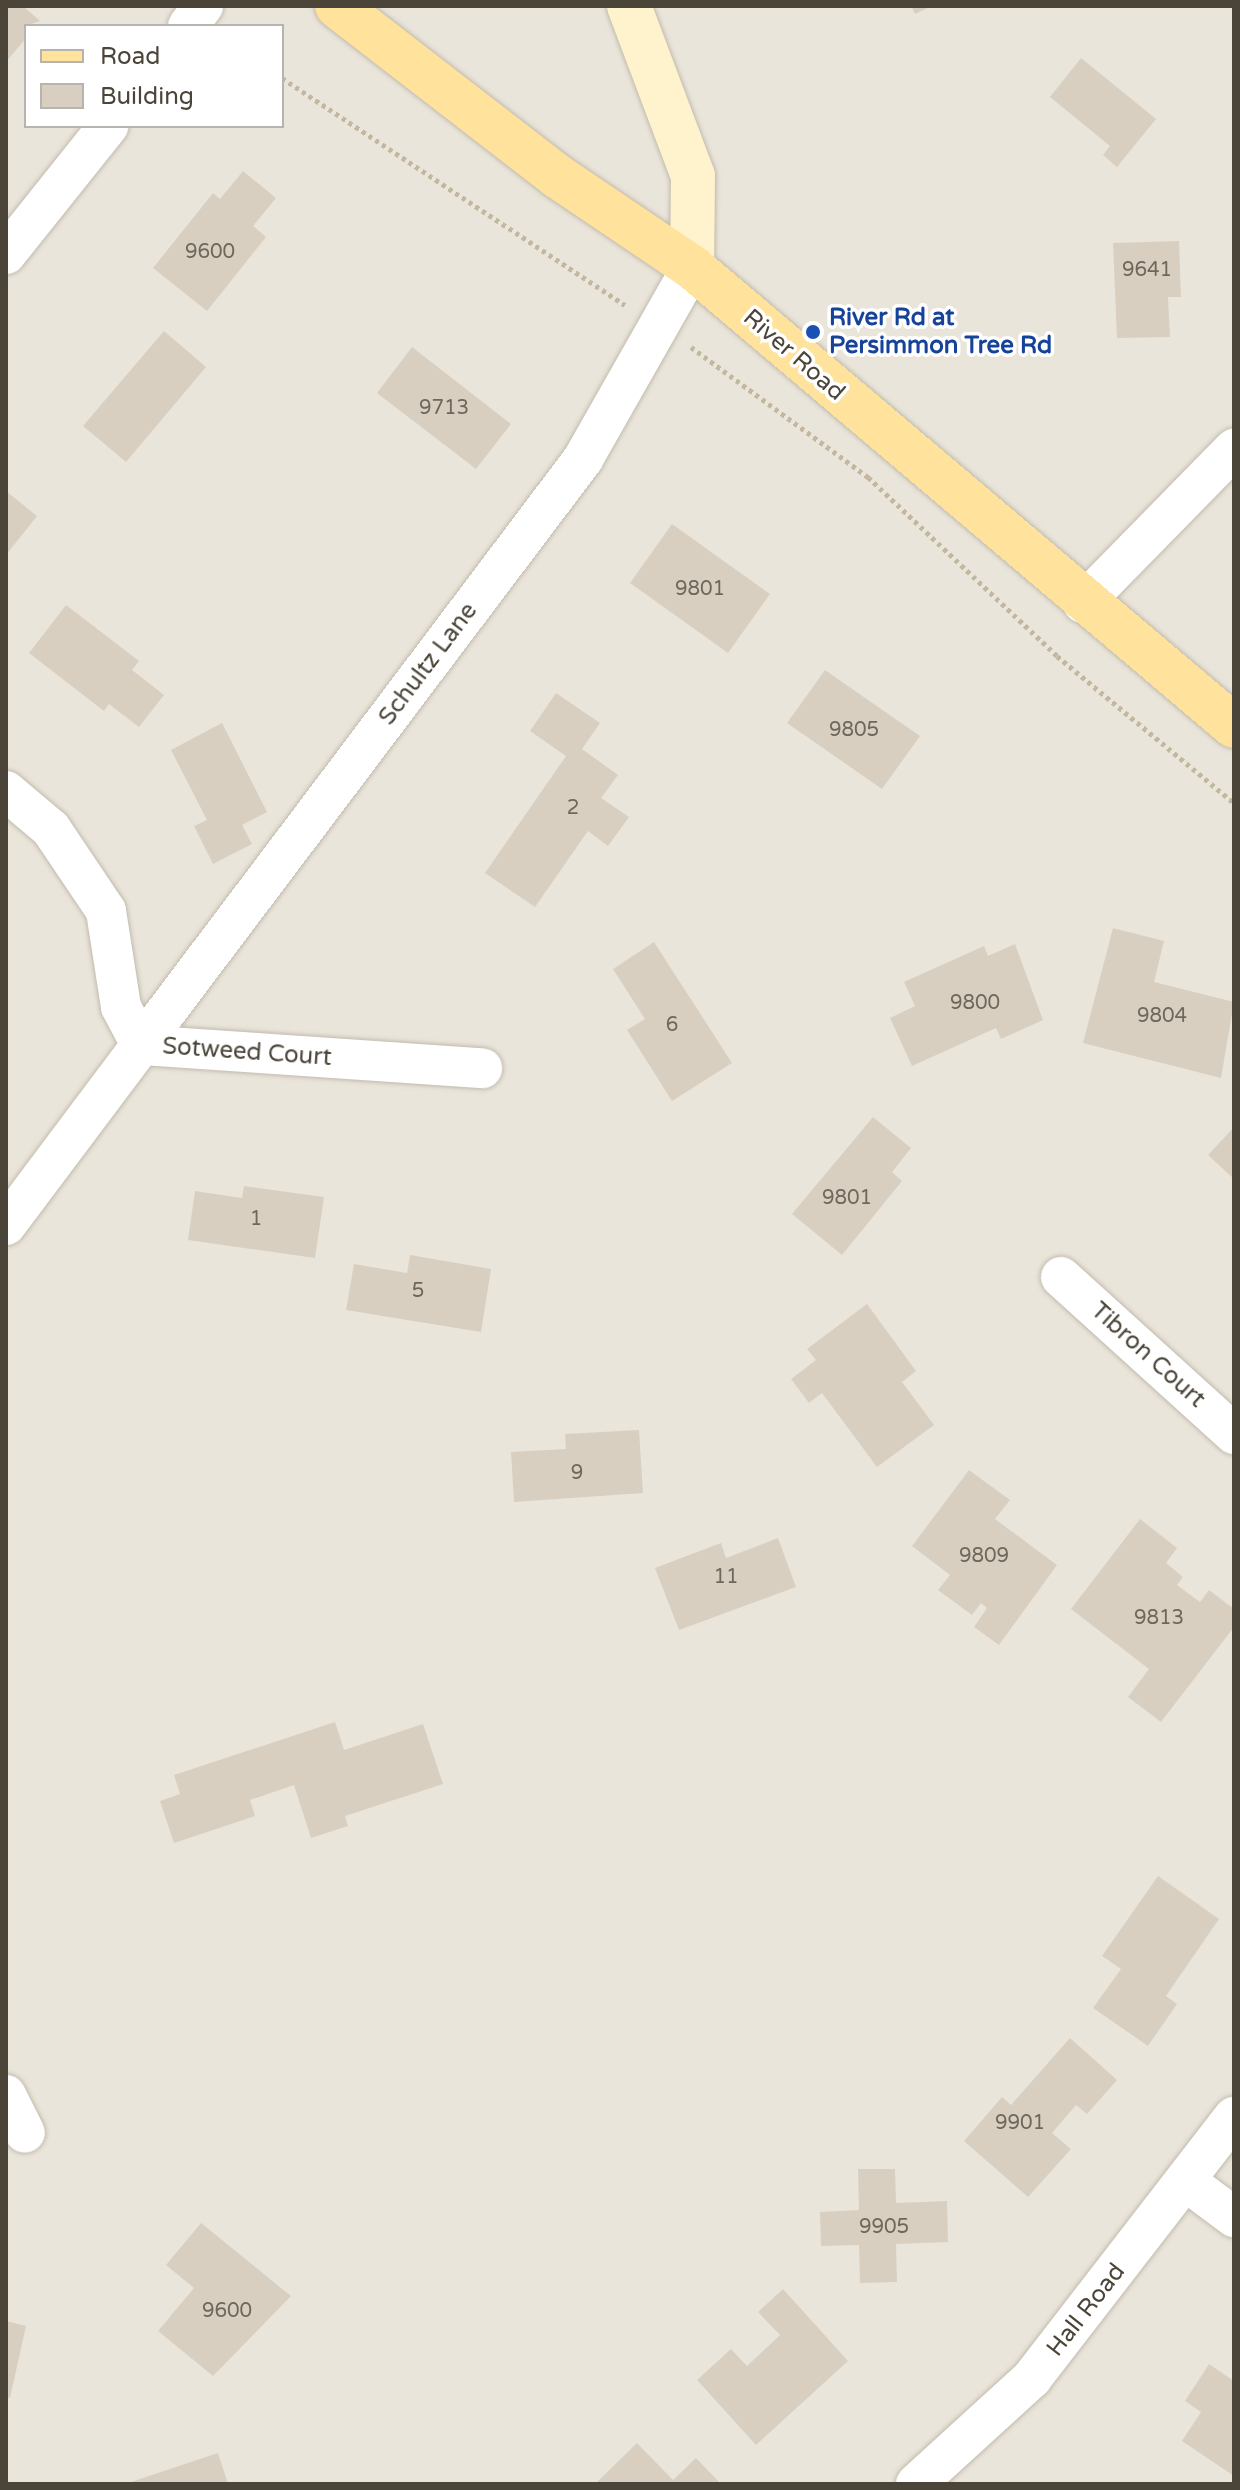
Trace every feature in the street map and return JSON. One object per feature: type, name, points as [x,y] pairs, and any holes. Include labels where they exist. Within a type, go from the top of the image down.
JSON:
[{"type":"main road","name":"River Road","points":[[337,6],[557,176],[692,267],[1083,603],[1234,726]]},
{"type":"main road","points":[[629,6],[693,176],[692,267]]},
{"type":"street","points":[[190,24],[203,6]]},
{"type":"street","points":[[6,254],[106,128]]},
{"type":"street","name":"Schultz Lane","points":[[141,1045],[583,459],[692,267]]},
{"type":"street","points":[[1083,603],[1234,449]]},
{"type":"street","points":[[6,791],[51,829],[106,911],[121,1007],[141,1045]]},
{"type":"street","name":"Sotweed Court","points":[[6,1225],[141,1045],[482,1068]]},
{"type":"street","name":"Tibron Court","points":[[1061,1277],[1234,1434]]},
{"type":"street","points":[[6,2095],[25,2133]]},
{"type":"street","name":"Hall Road","points":[[916,2484],[1032,2378],[1187,2182],[1234,2117]]},
{"type":"street","points":[[1187,2182],[1234,2217]]},
{"type":"path","points":[[284,79],[659,325],[868,477],[1057,656],[1234,803]]},
{"type":"shaded area","points":[[6,6],[1234,6],[1234,2484],[6,2484]]},
{"type":"building","points":[[6,6],[23,6],[40,21],[24,24],[24,40],[6,62]]},
{"type":"building","points":[[911,6],[932,6],[915,14]]},
{"type":"building","points":[[1081,58],[1156,119],[1117,167],[1103,155],[1110,146],[1050,97]]},
{"type":"building","points":[[243,171],[276,198],[253,226],[266,237],[207,311],[153,268],[213,193],[220,199]]},
{"type":"building","points":[[1179,241],[1181,297],[1168,297],[1170,337],[1117,338],[1113,243]]},
{"type":"building","points":[[164,331],[206,367],[126,462],[83,426]]},
{"type":"building","points":[[412,347],[511,424],[476,469],[377,393]]},
{"type":"building","points":[[6,491],[37,516],[6,555]]},
{"type":"building","points":[[672,524],[770,594],[728,653],[630,583]]},
{"type":"building","points":[[66,605],[139,661],[132,670],[164,695],[139,727],[109,704],[104,711],[29,653]]},
{"type":"building","points":[[825,670],[920,736],[882,789],[787,723]]},
{"type":"building","points":[[556,693],[600,723],[582,749],[618,775],[601,798],[629,817],[608,846],[588,831],[535,907],[485,873],[566,756],[530,731]]},
{"type":"building","points":[[222,723],[267,812],[242,825],[252,844],[213,864],[194,826],[207,820],[171,750]]},
{"type":"building","points":[[1113,928],[1164,941],[1154,982],[1234,1002],[1221,1078],[1083,1043]]},
{"type":"building","points":[[654,942],[732,1063],[672,1101],[627,1030],[645,1019],[613,969]]},
{"type":"building","points":[[1015,944],[1043,1020],[1001,1039],[996,1028],[912,1066],[890,1018],[915,1006],[904,982],[984,946],[988,956]]},
{"type":"building","points":[[873,1117],[911,1148],[892,1172],[902,1181],[842,1255],[792,1214]]},
{"type":"building","points":[[1234,1127],[1234,1179],[1208,1155]]},
{"type":"building","points":[[244,1186],[324,1197],[315,1258],[188,1240],[195,1191],[242,1198]]},
{"type":"building","points":[[410,1255],[491,1269],[481,1332],[346,1310],[354,1264],[407,1273]]},
{"type":"building","points":[[867,1304],[916,1371],[902,1382],[934,1425],[877,1467],[822,1393],[809,1403],[791,1379],[816,1360],[807,1349]]},
{"type":"building","points":[[639,1430],[643,1493],[514,1502],[511,1452],[566,1449],[565,1434]]},
{"type":"building","points":[[969,1470],[1010,1500],[995,1519],[1057,1565],[999,1645],[974,1627],[987,1608],[981,1603],[972,1615],[938,1590],[950,1575],[912,1546]]},
{"type":"building","points":[[1140,1519],[1177,1548],[1166,1563],[1183,1577],[1177,1585],[1200,1602],[1209,1590],[1234,1609],[1234,1627],[1161,1722],[1128,1697],[1149,1669],[1071,1609]]},
{"type":"building","points":[[778,1538],[796,1587],[679,1630],[655,1568],[721,1543],[726,1558]]},
{"type":"building","points":[[335,1722],[344,1750],[423,1724],[443,1784],[345,1816],[348,1826],[311,1838],[294,1785],[250,1800],[255,1816],[174,1843],[160,1801],[180,1794],[174,1775]]},
{"type":"building","points":[[1158,1876],[1219,1919],[1166,1996],[1177,2004],[1148,2046],[1093,2008],[1121,1969],[1102,1956]]},
{"type":"building","points":[[1070,2038],[1117,2080],[1087,2114],[1076,2105],[1052,2133],[1071,2149],[1028,2197],[964,2141],[1002,2097],[1011,2105]]},
{"type":"building","points":[[858,2169],[895,2169],[896,2203],[947,2201],[948,2242],[896,2244],[897,2282],[860,2283],[859,2245],[821,2246],[820,2212],[859,2210]]},
{"type":"building","points":[[201,2223],[291,2296],[213,2376],[158,2331],[194,2288],[166,2265]]},
{"type":"building","points":[[783,2289],[848,2361],[756,2445],[697,2380],[731,2349],[747,2366],[780,2335],[758,2312]]},
{"type":"building","points":[[6,2321],[26,2326],[10,2398],[6,2397]]},
{"type":"building","points":[[1209,2364],[1234,2381],[1234,2476],[1182,2441],[1201,2412],[1185,2401]]},
{"type":"building","points":[[637,2443],[673,2480],[696,2458],[721,2484],[595,2484]]},
{"type":"building","points":[[218,2453],[228,2484],[128,2484],[128,2483]]},
{"type":"place","name":"River Rd at Persimmon Tree Rd","points":[[813,332]]}]
